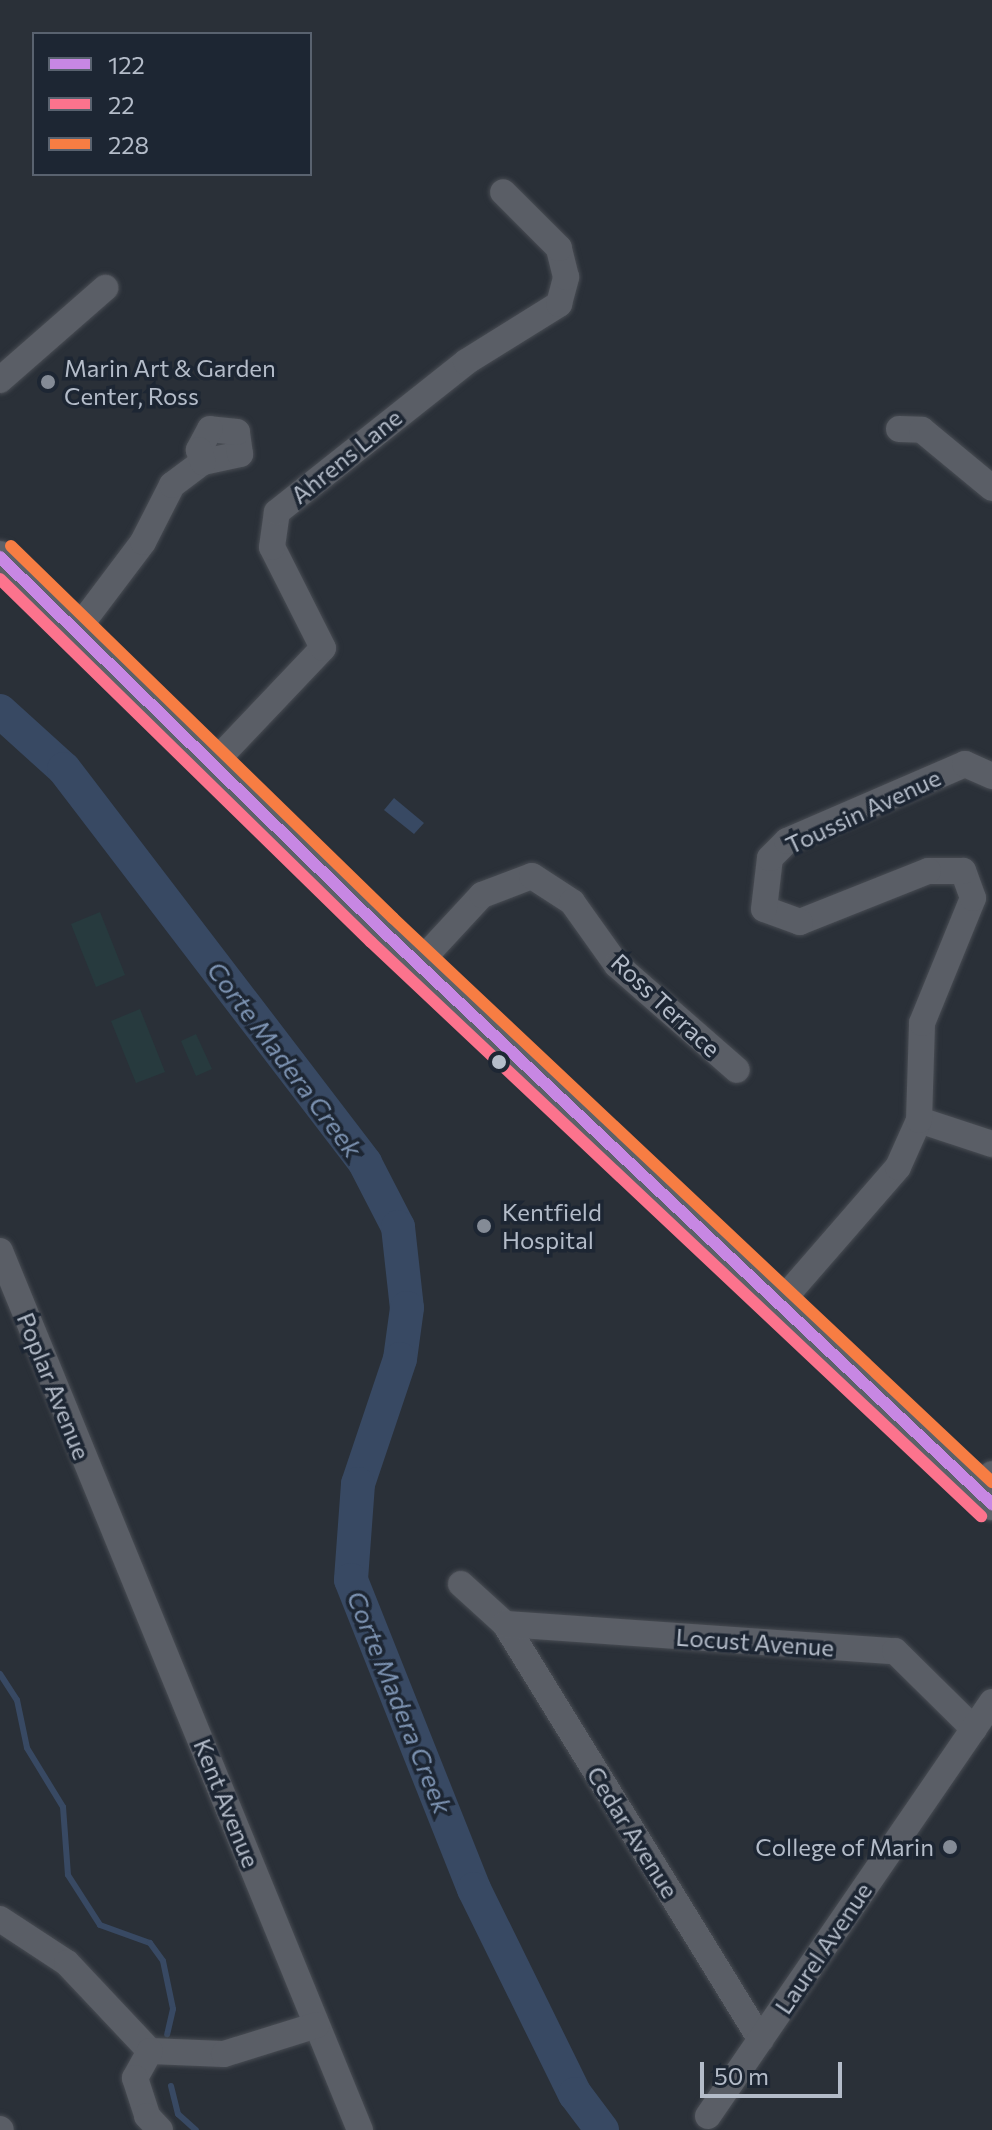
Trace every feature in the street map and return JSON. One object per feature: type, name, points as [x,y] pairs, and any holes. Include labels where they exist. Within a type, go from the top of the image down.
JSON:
[{"type":"main road","points":[[0,557],[418,964],[779,1304],[987,1489]]},
{"type":"street","name":"Ahrens Lane","points":[[212,765],[323,648],[272,547],[277,512],[466,362],[559,304],[566,277],[559,248],[503,192]]},
{"type":"street","points":[[0,380],[105,288]]},
{"type":"street","points":[[899,429],[922,430],[992,488]]},
{"type":"street","points":[[76,631],[143,542],[172,485],[203,462]]},
{"type":"street","name":"Toussin Avenue","points":[[779,1304],[882,1192],[919,1120],[922,1023],[973,898],[963,871],[928,871],[800,922],[764,909],[770,858],[787,841],[965,764],[992,776]]},
{"type":"street","name":"Ross Terrace","points":[[418,964],[482,895],[532,876],[572,902],[617,965],[737,1070]]},
{"type":"street","points":[[919,1120],[992,1144]]},
{"type":"street","name":"Poplar Avenue","points":[[0,1251],[91,1477]]},
{"type":"street","name":"Kent Avenue","points":[[91,1477],[360,2130]]},
{"type":"street","name":"Cedar Avenue","points":[[461,1584],[505,1624],[761,2040]]},
{"type":"street","name":"Locust Avenue","points":[[505,1624],[895,1651],[974,1729]]},
{"type":"street","name":"Laurel Avenue","points":[[708,2116],[992,1702]]},
{"type":"street","points":[[0,1919],[67,1963],[150,2051],[224,2054],[317,2025]]},
{"type":"street","points":[[150,2051],[135,2078],[147,2116],[160,2130]]},
{"type":"green space","points":[[100,912],[125,975],[96,987],[71,924]]},
{"type":"green space","points":[[140,1009],[165,1072],[136,1083],[111,1021]]},
{"type":"green space","points":[[196,1034],[212,1069],[196,1076],[181,1041]]},
{"type":"water","points":[[394,798],[424,823],[414,834],[384,810]]},
{"type":"waterway","name":"Corte Madera Creek","points":[[0,711],[64,769],[365,1163],[398,1227],[407,1308],[400,1359],[358,1484],[351,1580],[474,1889],[575,2094],[602,2130]]},
{"type":"waterway","points":[[0,1674],[17,1700],[27,1748],[63,1807],[68,1875],[100,1925],[150,1943],[163,1961],[173,2009],[167,2034]]},
{"type":"waterway","points":[[171,2086],[178,2114],[196,2130]]},
{"type":"transit line","name":"228","points":[[11,546],[393,918],[992,1482]]},
{"type":"transit line","name":"122","points":[[0,557],[382,930],[992,1504]]},
{"type":"transit line","name":"22","points":[[0,579],[371,942],[981,1516]]},
{"type":"place","name":"Marin Art & Garden Center, Ross","points":[[48,382]]},
{"type":"place","name":"Kentfield Hospital","points":[[484,1226]]},
{"type":"place","name":"College of Marin","points":[[950,1847]]}]
